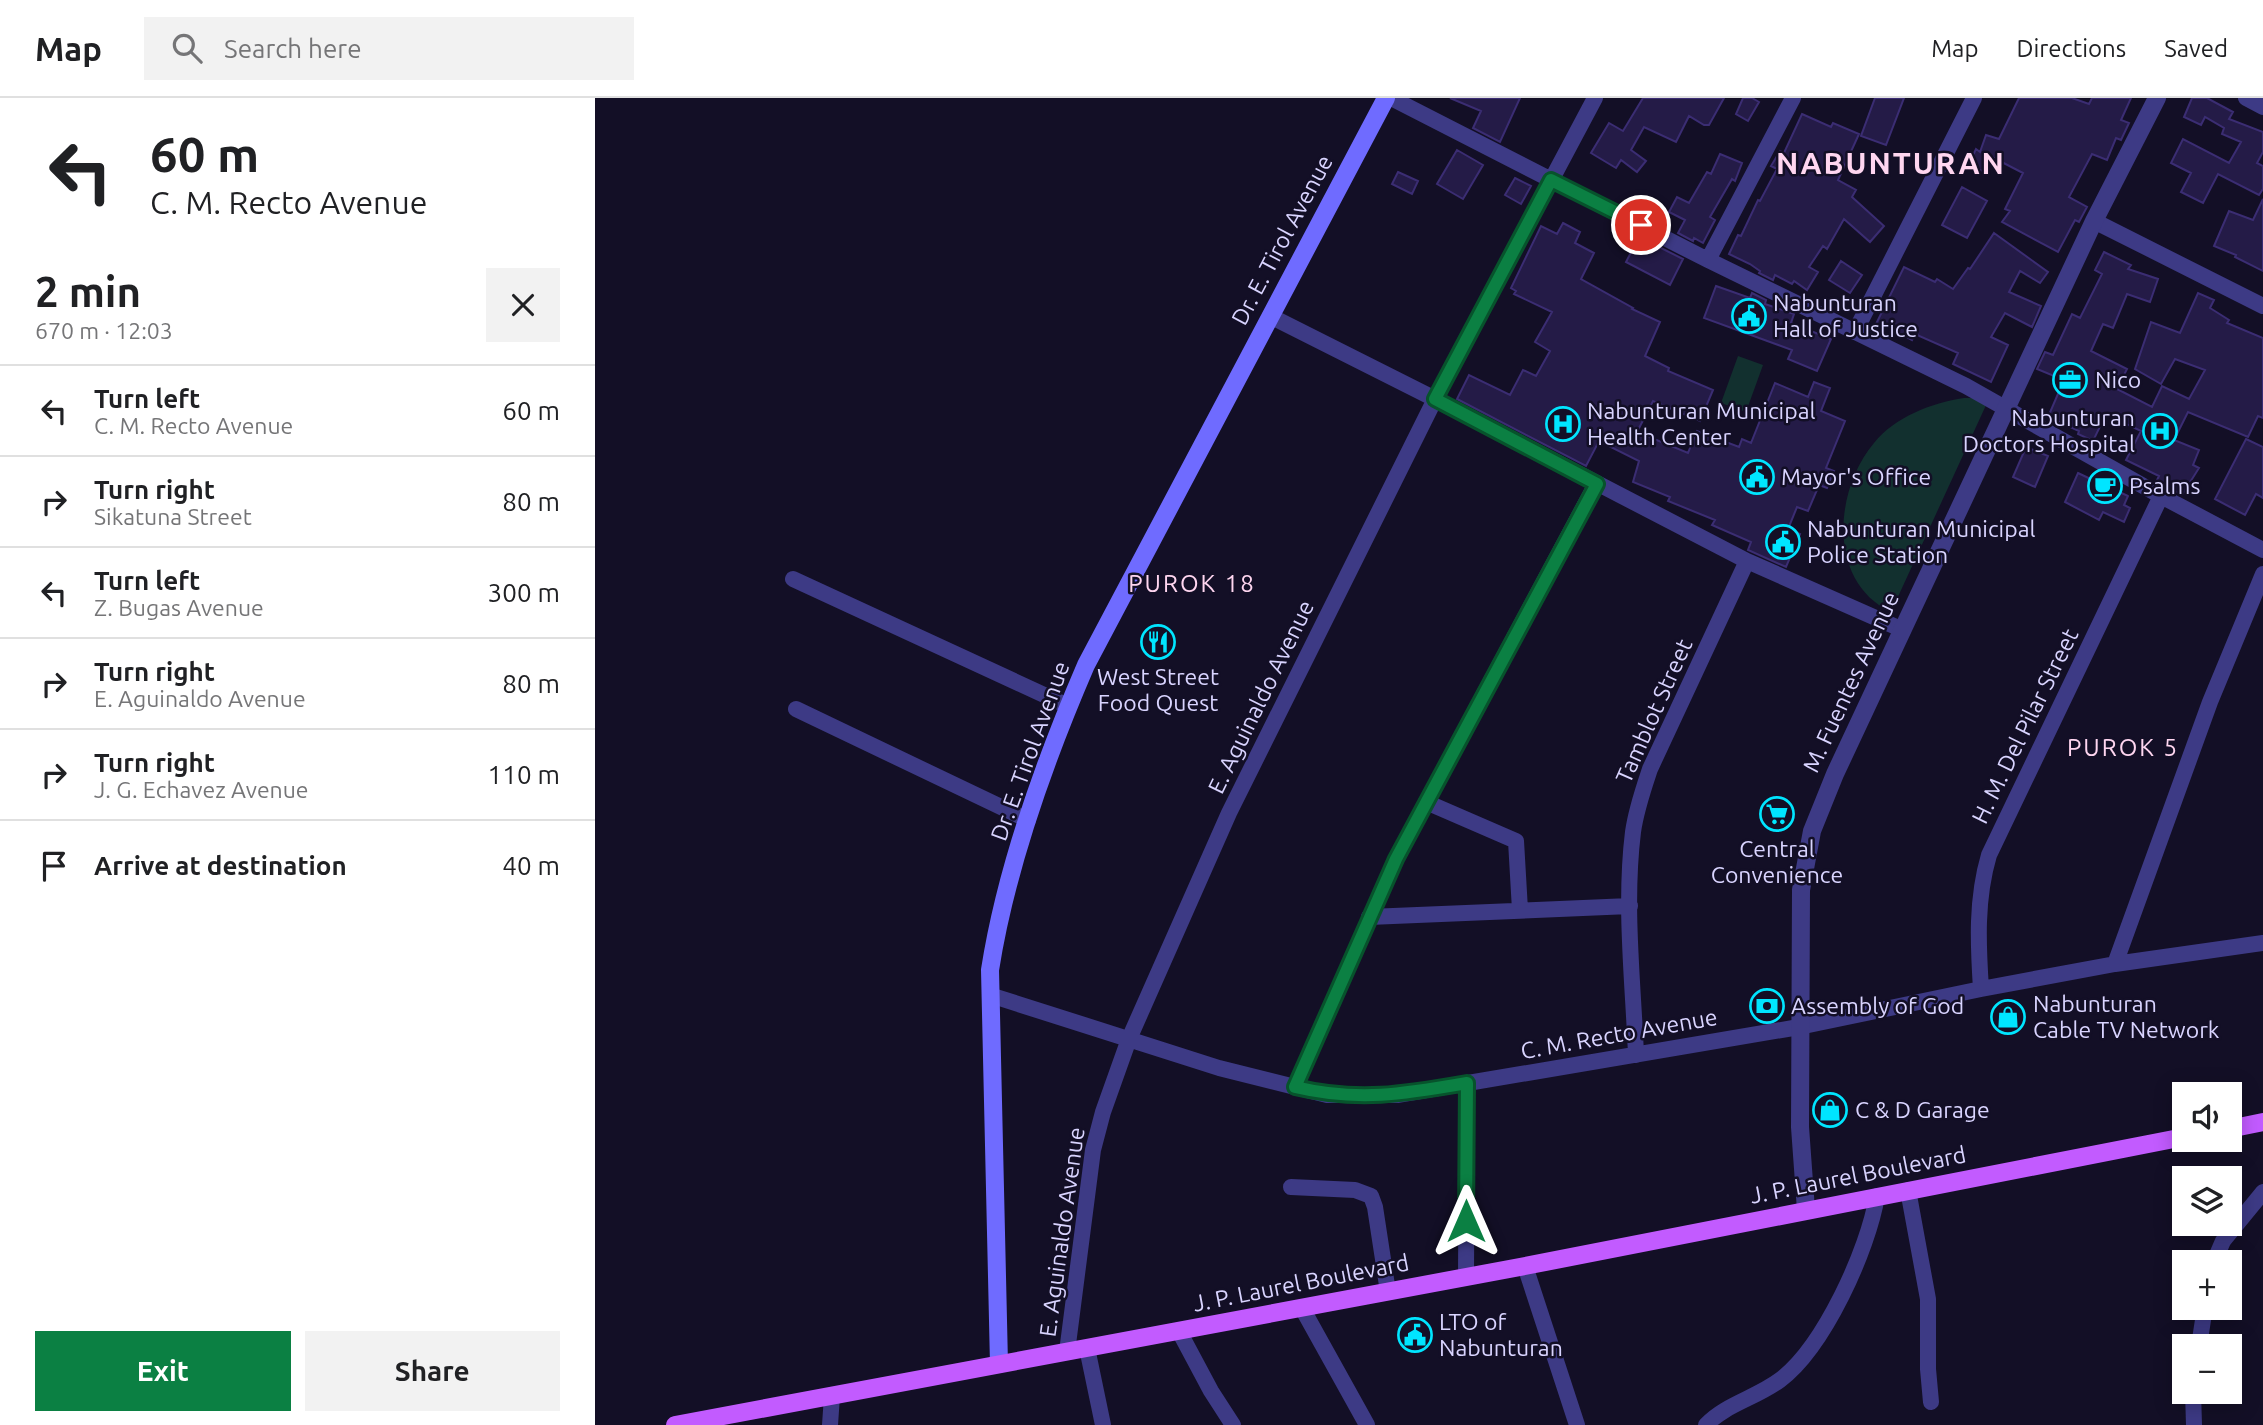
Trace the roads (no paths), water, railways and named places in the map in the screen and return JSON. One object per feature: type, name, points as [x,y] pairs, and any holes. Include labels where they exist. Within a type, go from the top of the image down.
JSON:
[{"type":"main road","name":"Dr. E. Tirol Avenue","points":[[999,1364],[990,995],[992,959],[1002,910],[1028,820],[1068,706],[1086,665],[1386,98]]},
{"type":"main road","points":[[2242,1126],[2263,1122]]},
{"type":"main road","name":"J. P. Laurel Boulevard","points":[[675,1425],[727,1420],[832,1396],[1525,1266],[2172,1140]]},
{"type":"street","points":[[1391,98],[1708,260],[2007,407],[2161,496],[2263,550]]},
{"type":"street","name":"E. Aguinaldo Avenue","points":[[1067,1352],[1093,1150],[1103,1112],[1129,1039],[1229,813],[1435,399],[1595,98]]},
{"type":"street","points":[[1708,260],[1793,98]]},
{"type":"street","points":[[1855,332],[1974,98]]},
{"type":"street","name":"M. Fuentes Avenue","points":[[1806,1210],[1800,1159],[1801,890],[1812,831],[1835,775],[2094,221],[2157,98]]},
{"type":"street","points":[[2246,98],[2263,107]]},
{"type":"street","points":[[2094,221],[2263,306]]},
{"type":"street","points":[[1270,316],[1747,561],[1903,630]]},
{"type":"street","points":[[1295,1087],[1369,916],[1426,802],[1597,484]]},
{"type":"street","name":"H. M. Del Pilar Street","points":[[1981,989],[1978,923],[1983,877],[1989,855],[2161,496]]},
{"type":"street","name":"Tamblot Street","points":[[1636,1055],[1630,906],[1633,831],[1639,802],[1650,769],[1747,561]]},
{"type":"street","points":[[2115,964],[2133,908],[2205,715],[2263,574]]},
{"type":"street","points":[[793,579],[1068,706]]},
{"type":"street","points":[[796,709],[1028,820]]},
{"type":"street","points":[[1426,802],[1516,841],[1520,910]]},
{"type":"street","points":[[1369,916],[1630,906]]},
{"type":"street","name":"C. M. Recto Avenue","points":[[990,995],[1219,1068],[1327,1095],[1397,1095],[1799,1027],[2115,964],[2263,943]]},
{"type":"street","points":[[1466,1277],[1467,1083]]},
{"type":"street","points":[[1291,1187],[1355,1190],[1371,1196],[1388,1292]]},
{"type":"street","points":[[1908,1190],[1928,1299],[1931,1402]]},
{"type":"street","points":[[2219,1250],[2223,1241],[2263,1192]]},
{"type":"street","points":[[1706,1425],[1729,1407],[1782,1379],[1814,1341],[1836,1306],[1863,1249],[1877,1196]]},
{"type":"street","points":[[1525,1266],[1577,1425]]},
{"type":"street","points":[[1301,1308],[1367,1425]]},
{"type":"street","points":[[1179,1331],[1211,1391],[1233,1425]]},
{"type":"street","points":[[1087,1348],[1103,1425]]},
{"type":"street","points":[[830,1425],[832,1396]]},
{"type":"street","points":[[2193,1404],[2194,1425]]},
{"type":"place","name":"Nabunturan Hall of Justice","points":[[1749,316]]},
{"type":"place","name":"Nico","points":[[2070,380]]},
{"type":"place","name":"Nabunturan Municipal Health Center","points":[[1563,424]]},
{"type":"place","name":"Nabunturan Doctors Hospital","points":[[2160,431]]},
{"type":"place","name":"Mayor's Office","points":[[1757,477]]},
{"type":"place","name":"Psalms","points":[[2105,486]]},
{"type":"place","name":"Nabunturan Municipal Police Station","points":[[1783,542]]},
{"type":"place","name":"West Street Food Quest","points":[[1158,642]]},
{"type":"place","name":"Central Convenience","points":[[1777,814]]},
{"type":"place","name":"Assembly of God","points":[[1767,1006]]},
{"type":"place","name":"Nabunturan Cable TV Network","points":[[2008,1017]]},
{"type":"place","name":"C & D Garage","points":[[1830,1110]]},
{"type":"place","name":"LTO of Nabunturan","points":[[1415,1335]]},
{"type":"district","name":"NABUNTURAN","points":[[1891,164]]},
{"type":"district","name":"PUROK 18","points":[[1192,584]]},
{"type":"district","name":"PUROK 5","points":[[2123,748]]}]
